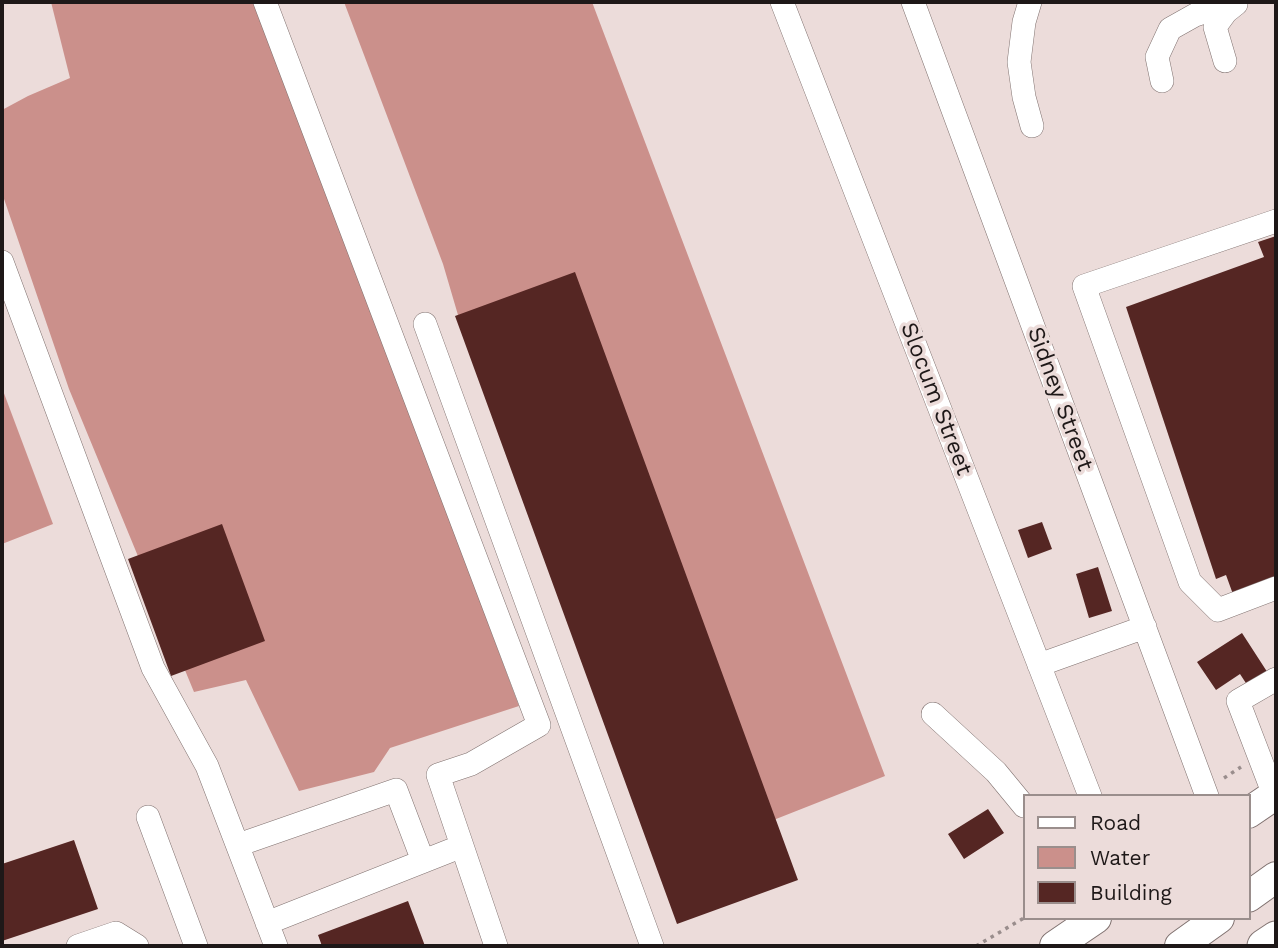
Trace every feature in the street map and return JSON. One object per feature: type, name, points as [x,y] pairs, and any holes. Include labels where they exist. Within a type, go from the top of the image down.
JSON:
[{"type":"highway","points":[[1264,946],[1276,938]]},
{"type":"main road","points":[[1250,812],[1275,795]]},
{"type":"main road","points":[[1250,896],[1276,877]]},
{"type":"main road","points":[[1055,946],[1093,920]]},
{"type":"main road","points":[[1180,946],[1216,920]]},
{"type":"street","points":[[265,2],[539,725],[471,764],[438,775],[496,946]]},
{"type":"street","name":"Slocum Street","points":[[782,2],[1089,794]]},
{"type":"street","name":"Sidney Street","points":[[914,2],[1206,794]]},
{"type":"street","points":[[1030,2],[1024,22],[1019,62],[1032,126]]},
{"type":"street","points":[[1225,61],[1215,27],[1237,2]]},
{"type":"street","points":[[1162,81],[1157,57],[1170,30],[1195,15],[1237,2]]},
{"type":"street","points":[[1276,221],[1084,286],[1190,582],[1218,610],[1276,588]]},
{"type":"street","points":[[2,262],[153,668],[208,766],[276,946]]},
{"type":"street","points":[[425,324],[652,946]]},
{"type":"street","points":[[1039,665],[1145,627]]},
{"type":"street","points":[[1275,795],[1238,701],[1276,679]]},
{"type":"street","points":[[933,714],[996,772],[1023,805]]},
{"type":"street","points":[[238,845],[396,790],[423,861]]},
{"type":"street","points":[[148,817],[196,946]]},
{"type":"street","points":[[267,923],[462,846]]},
{"type":"street","points":[[88,944],[116,933],[137,946]]},
{"type":"path","points":[[976,946],[1023,919]]},
{"type":"water","points":[[51,2],[257,2],[519,706],[390,748],[374,772],[299,791],[246,680],[194,692],[69,389],[2,193],[2,110],[70,78]]},
{"type":"water","points":[[344,2],[592,2],[885,776],[662,864],[458,315],[443,264]]},
{"type":"water","points":[[2,388],[53,524],[2,544]]},
{"type":"building","points":[[1276,236],[1276,582],[1234,597],[1226,575],[1216,579],[1126,307],[1264,257],[1258,242]]},
{"type":"building","points":[[575,272],[798,880],[677,924],[455,316]]},
{"type":"building","points":[[1042,522],[1052,549],[1028,558],[1018,530]]},
{"type":"building","points":[[222,524],[265,641],[171,676],[128,559]]},
{"type":"building","points":[[1098,567],[1112,611],[1089,618],[1076,574]]},
{"type":"building","points":[[1242,633],[1275,684],[1255,697],[1240,674],[1216,690],[1197,662]]},
{"type":"building","points":[[988,809],[1004,833],[964,859],[948,834]]},
{"type":"building","points":[[74,840],[98,909],[2,941],[2,864]]},
{"type":"building","points":[[408,901],[425,946],[322,946],[318,935]]}]
